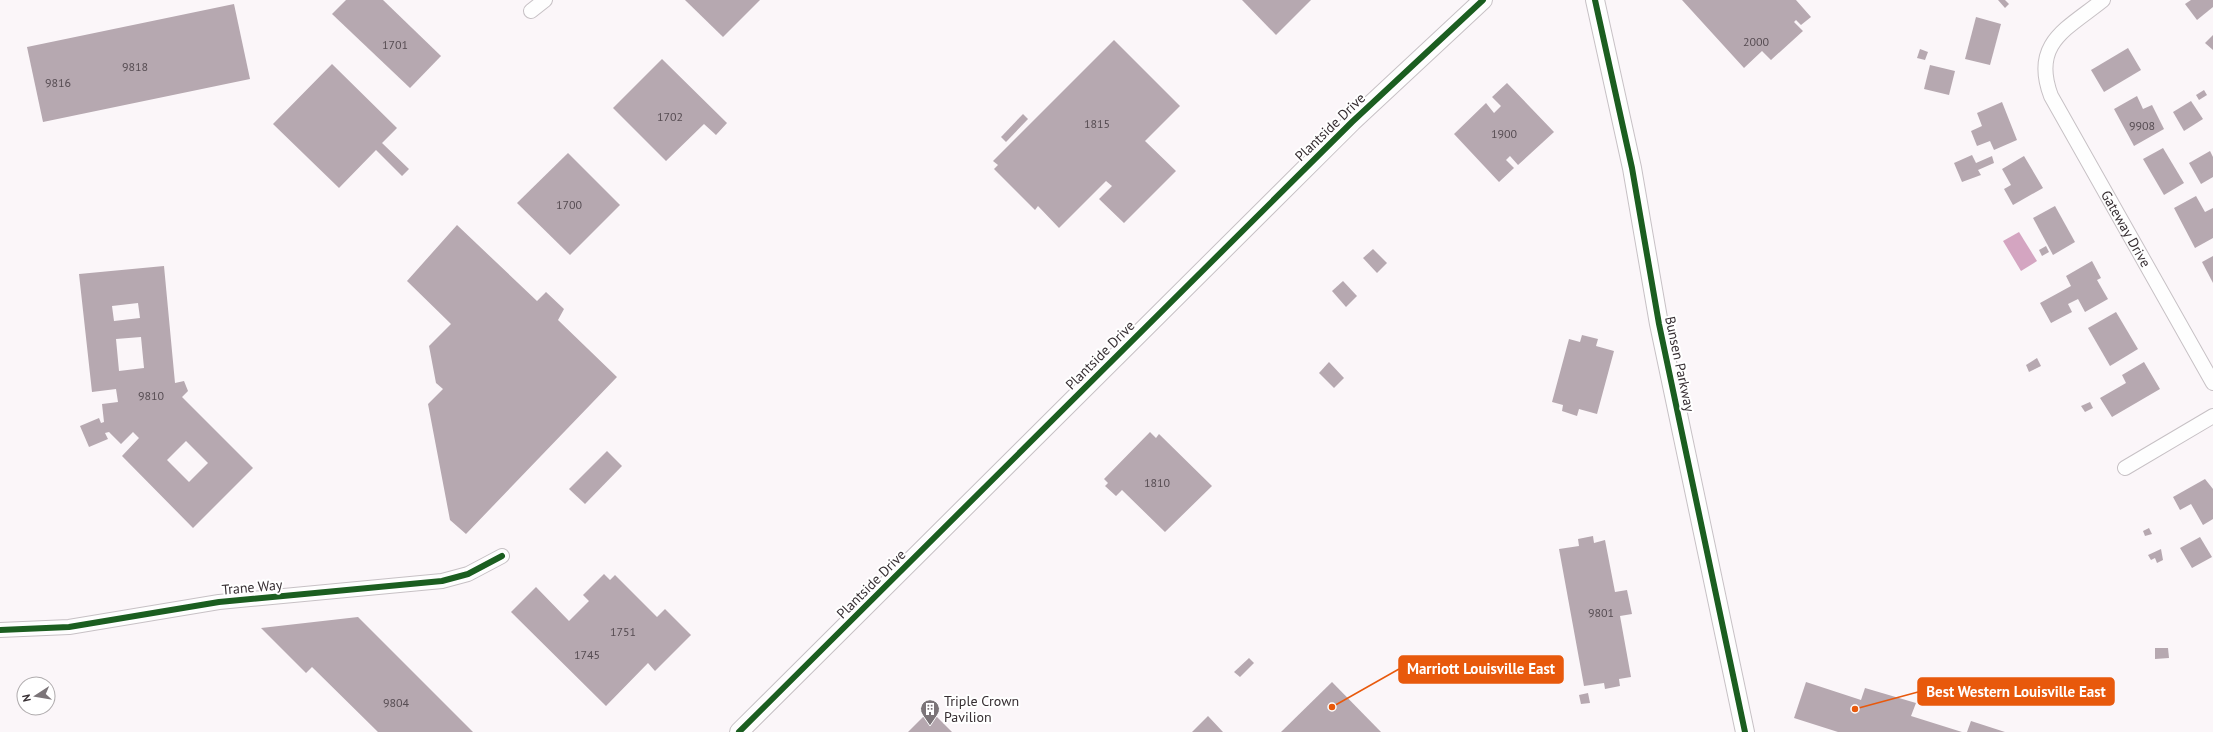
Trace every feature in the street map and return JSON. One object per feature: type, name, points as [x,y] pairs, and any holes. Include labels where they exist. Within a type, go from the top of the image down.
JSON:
[{"type":"street","points":[[532,11],[545,0]]},
{"type":"street","name":"Plantside Drive","points":[[739,732],[1352,122],[1483,0]]},
{"type":"street","name":"Bunsen Parkway","points":[[1595,0],[1632,168],[1646,258],[1745,732]]},
{"type":"street","name":"Gateway Drive","points":[[2103,0],[2055,39],[2045,58],[2044,72],[2051,96],[2213,383]]},
{"type":"street","points":[[2125,468],[2213,416]]},
{"type":"street","name":"Trane Way","points":[[0,630],[69,626],[219,602],[442,581],[468,574],[502,556]]},
{"type":"shaded area","points":[[2019,232],[2037,261],[2021,271],[2003,241]]},
{"type":"building","points":[[346,0],[383,0],[441,56],[410,88],[332,14]]},
{"type":"building","points":[[685,0],[760,0],[723,37]]},
{"type":"building","points":[[1242,0],[1311,0],[1276,35]]},
{"type":"building","points":[[1682,0],[1796,0],[1811,17],[1801,25],[1796,20],[1794,22],[1803,31],[1771,60],[1762,51],[1744,68]]},
{"type":"building","points":[[1998,0],[2005,0],[2009,4],[2005,8]]},
{"type":"building","points":[[2191,0],[2213,0],[2213,7],[2197,20],[2185,4]]},
{"type":"building","points":[[234,4],[250,79],[43,122],[27,47]]},
{"type":"building","points":[[1976,17],[2001,24],[1990,65],[1965,59]]},
{"type":"building","points":[[2213,35],[2213,50],[2205,43]]},
{"type":"building","points":[[1114,40],[1180,106],[1145,141],[1176,171],[1124,223],[1099,199],[1112,186],[1106,181],[1059,228],[1038,206],[1035,210],[994,169],[998,165],[993,161]]},
{"type":"building","points":[[2128,48],[2141,70],[2104,92],[2091,70]]},
{"type":"building","points":[[1920,49],[1928,52],[1925,60],[1917,58]]},
{"type":"building","points":[[662,59],[727,123],[716,135],[704,124],[666,161],[613,108]]},
{"type":"building","points":[[332,64],[397,128],[382,143],[409,169],[402,176],[376,150],[339,188],[273,124]]},
{"type":"building","points":[[1930,65],[1955,71],[1949,95],[1924,89]]},
{"type":"building","points":[[1507,83],[1554,132],[1518,165],[1510,156],[1506,160],[1514,168],[1499,182],[1454,134],[1486,103],[1494,113],[1501,106],[1492,97]]},
{"type":"building","points":[[2204,90],[2207,95],[2199,100],[2196,95]]},
{"type":"building","points":[[2137,96],[2143,109],[2152,105],[2164,129],[2134,146],[2114,109]]},
{"type":"building","points":[[2191,101],[2203,119],[2184,131],[2173,112]]},
{"type":"building","points":[[2002,102],[2017,140],[1994,150],[1990,141],[1977,146],[1971,131],[1982,126],[1977,113]]},
{"type":"building","points":[[1023,114],[1028,119],[1006,142],[1001,137]]},
{"type":"building","points":[[2163,148],[2184,183],[2164,195],[2143,159]]},
{"type":"building","points":[[2210,151],[2213,157],[2213,177],[2201,184],[2189,163]]},
{"type":"building","points":[[568,153],[620,205],[570,255],[517,203]]},
{"type":"building","points":[[1972,155],[1976,163],[1992,156],[1994,163],[1978,170],[1981,175],[1962,182],[1954,163]]},
{"type":"building","points":[[2024,156],[2043,188],[2013,205],[2004,189],[2011,185],[2002,169]]},
{"type":"building","points":[[2196,196],[2205,212],[2213,208],[2213,238],[2195,248],[2174,208]]},
{"type":"building","points":[[2055,206],[2075,242],[2053,255],[2033,218]]},
{"type":"building","points":[[457,225],[537,301],[546,292],[564,309],[558,320],[617,377],[466,534],[450,520],[428,404],[443,389],[436,383],[429,346],[451,324],[407,281]]},
{"type":"building","points":[[2046,246],[2049,252],[2042,256],[2039,250]]},
{"type":"building","points":[[1373,249],[1387,263],[1377,273],[1363,258]]},
{"type":"building","points":[[2213,256],[2213,283],[2202,262]]},
{"type":"building","points":[[2092,261],[2101,278],[2097,280],[2108,299],[2085,312],[2078,299],[2068,304],[2072,312],[2051,323],[2040,303],[2071,286],[2066,276]]},
{"type":"building","points":[[164,266],[175,383],[184,381],[188,391],[182,397],[253,468],[193,528],[122,456],[139,438],[133,432],[121,444],[109,432],[105,433],[108,439],[89,447],[80,426],[99,418],[101,423],[104,422],[102,404],[118,402],[116,389],[92,392],[79,274]],"holes":[[[138,303],[140,318],[114,321],[112,306]],[[141,337],[144,368],[119,371],[116,339]],[[186,441],[208,463],[189,482],[167,460]]]},
{"type":"building","points":[[1343,281],[1357,296],[1346,307],[1332,291]]},
{"type":"building","points":[[2116,312],[2138,349],[2110,366],[2088,328]]},
{"type":"building","points":[[1582,335],[1598,339],[1596,346],[1614,351],[1597,414],[1579,409],[1577,416],[1562,411],[1563,405],[1552,402],[1569,339],[1580,342]]},
{"type":"building","points":[[2037,358],[2041,366],[2029,372],[2026,365]]},
{"type":"building","points":[[1329,362],[1344,378],[1334,388],[1319,373]]},
{"type":"building","points":[[2144,362],[2160,389],[2112,417],[2100,398],[2126,383],[2122,375]]},
{"type":"building","points":[[2090,402],[2093,408],[2085,412],[2081,406]]},
{"type":"building","points":[[1150,432],[1156,438],[1159,434],[1212,486],[1165,532],[1122,490],[1116,496],[1105,486],[1108,483],[1104,479]]},
{"type":"building","points":[[607,451],[622,466],[585,504],[569,489]]},
{"type":"building","points":[[2205,479],[2213,489],[2213,519],[2203,525],[2191,504],[2180,510],[2173,497]]},
{"type":"building","points":[[2149,528],[2152,534],[2145,536],[2143,531]]},
{"type":"building","points":[[1593,536],[1594,543],[1605,540],[1615,592],[1627,590],[1632,614],[1620,616],[1631,677],[1619,679],[1620,686],[1605,689],[1604,683],[1584,686],[1559,549],[1579,546],[1578,539]]},
{"type":"building","points":[[2200,537],[2212,557],[2192,568],[2180,548]]},
{"type":"building","points":[[2161,549],[2163,560],[2157,563],[2155,558],[2151,560],[2148,555]]},
{"type":"building","points":[[604,574],[610,580],[615,575],[657,617],[665,609],[691,635],[655,671],[648,663],[606,706],[511,612],[536,587],[569,621],[589,601],[583,595]]},
{"type":"building","points":[[358,617],[473,732],[378,732],[312,667],[306,673],[261,628]]},
{"type":"building","points":[[2155,648],[2168,648],[2169,658],[2155,659]]},
{"type":"building","points":[[1249,658],[1254,663],[1240,677],[1234,672]]},
{"type":"building","points":[[1332,682],[1381,732],[1281,732]]},
{"type":"building","points":[[1806,682],[1861,700],[1865,688],[1916,703],[1911,716],[1962,732],[1838,732],[1794,718]]},
{"type":"building","points":[[1588,693],[1590,703],[1581,704],[1579,695]]},
{"type":"building","name":"Triple Crown Pavilion","points":[[930,710],[952,732],[908,732]]},
{"type":"building","points":[[1208,716],[1223,732],[1192,732]]},
{"type":"building","points":[[1971,721],[2005,732],[1967,732]]},
{"type":"cycle path","points":[[739,732],[1352,122],[1483,0]]},
{"type":"cycle path","points":[[1595,0],[1632,168],[1659,324],[1745,732]]},
{"type":"cycle path","points":[[0,630],[69,627],[219,602],[442,581],[468,574],[502,556]]},
{"type":"place","name":"Marriott Louisville East","points":[[1332,707]]},
{"type":"place","name":"Best Western Louisville East","points":[[1855,709]]},
{"type":"place","name":"Triple Crown Pavilion","points":[[930,726]]}]
